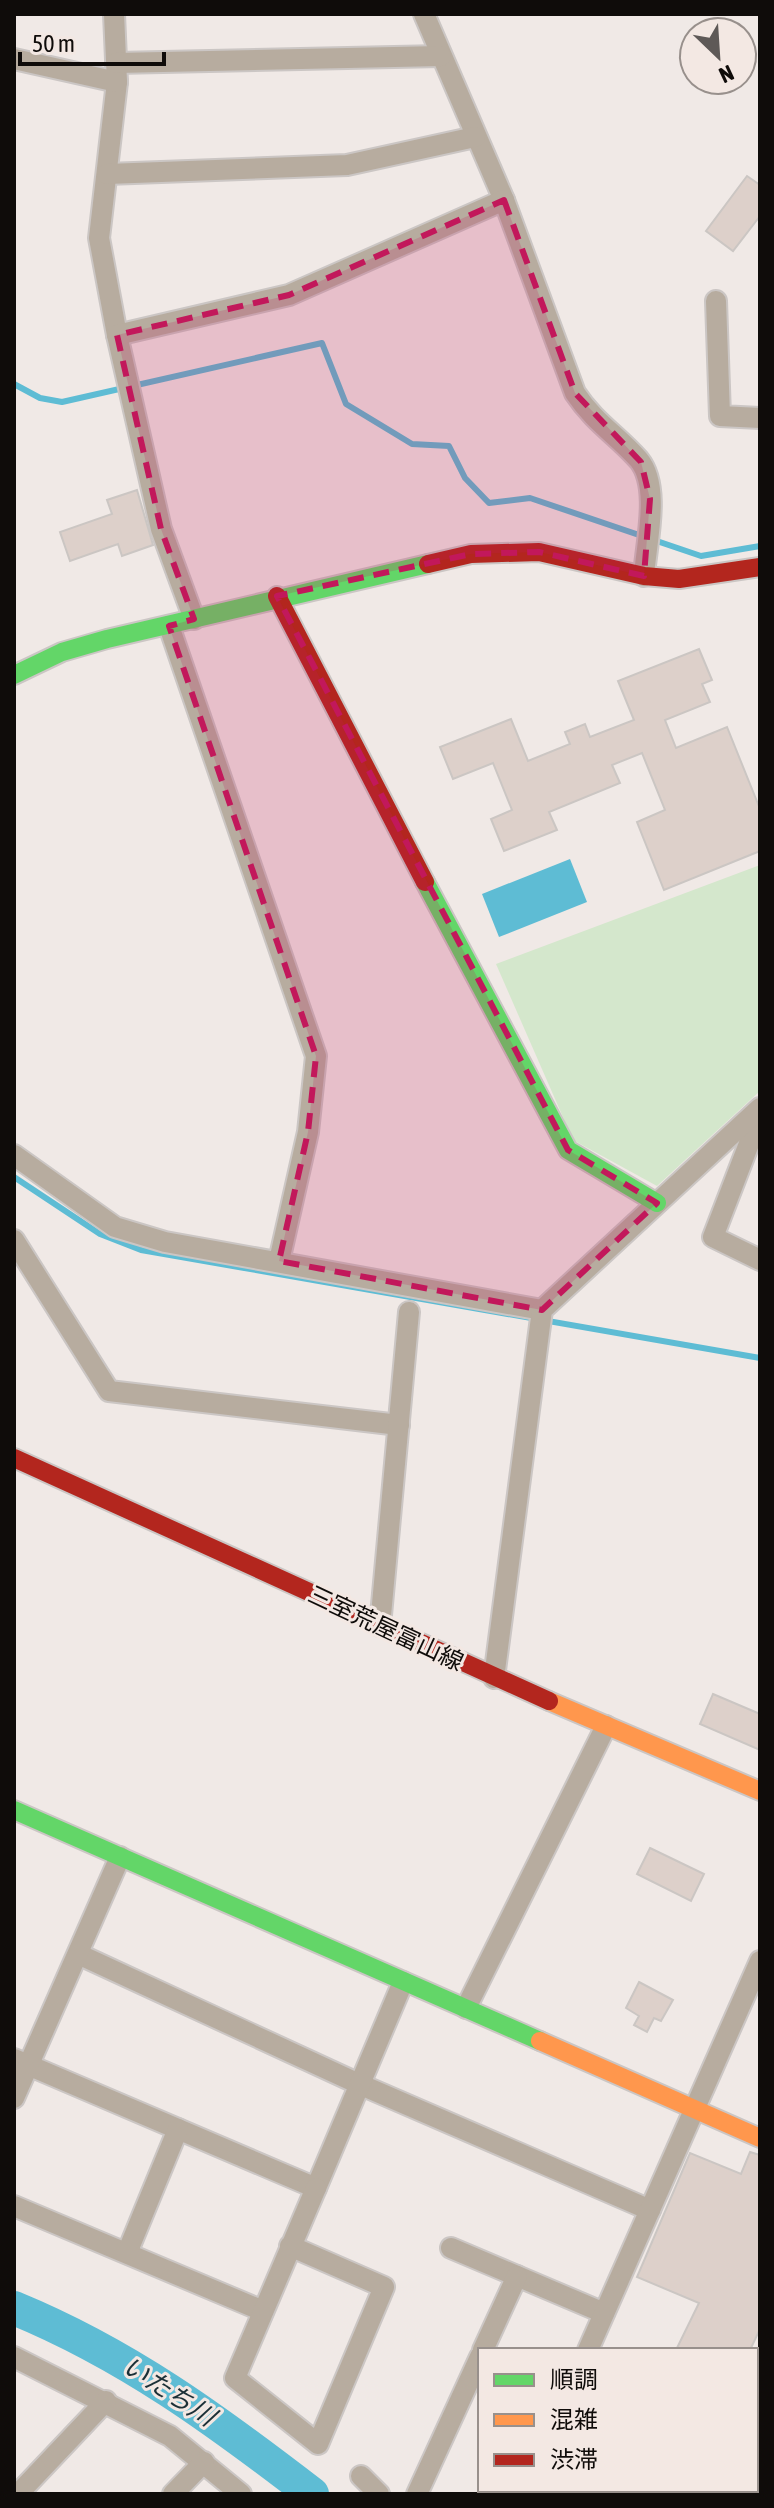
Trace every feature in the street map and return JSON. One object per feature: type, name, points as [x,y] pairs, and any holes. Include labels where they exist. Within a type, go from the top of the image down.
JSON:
[{"type":"street","points":[[114,14],[117,73],[99,238],[117,335],[161,529],[194,619]]},
{"type":"street","points":[[424,14],[504,200],[575,393],[593,419],[641,462],[650,499],[644,576]]},
{"type":"street","points":[[14,59],[117,73],[441,56]]},
{"type":"street","points":[[107,174],[347,165],[475,137]]},
{"type":"street","points":[[117,335],[289,295],[504,200]]},
{"type":"street","points":[[716,301],[720,416],[760,418]]},
{"type":"street","points":[[14,675],[62,652],[277,596],[471,554],[539,552],[644,576],[679,579],[760,567]]},
{"type":"street","points":[[277,596],[298,642],[568,1150],[657,1203]]},
{"type":"street","points":[[169,626],[316,1056],[308,1132],[279,1261]]},
{"type":"street","points":[[494,1678],[542,1310],[760,1108]]},
{"type":"street","points":[[760,1115],[713,1237],[760,1260]]},
{"type":"street","points":[[14,1155],[115,1227],[165,1242],[542,1310]]},
{"type":"street","points":[[14,1240],[109,1391],[399,1425]]},
{"type":"street","points":[[380,1626],[409,1312]]},
{"type":"street","name":"三室荒屋富山線","points":[[14,1458],[494,1678],[760,1791]]},
{"type":"street","points":[[466,2008],[606,1726]]},
{"type":"street","points":[[14,1810],[760,2138]]},
{"type":"street","points":[[14,2098],[21,2062],[78,1954],[120,1857]]},
{"type":"street","points":[[78,1954],[359,2084],[650,2210]]},
{"type":"street","points":[[589,2348],[760,1961]]},
{"type":"street","points":[[290,2246],[384,2287],[318,2444],[235,2378],[290,2246],[403,1982]]},
{"type":"street","points":[[21,2062],[316,2188]]},
{"type":"street","points":[[127,2253],[178,2129]]},
{"type":"street","points":[[14,2206],[263,2311]]},
{"type":"street","points":[[451,2248],[604,2313]]},
{"type":"street","points":[[484,2348],[517,2276]]},
{"type":"street","points":[[14,2357],[170,2436],[241,2494]]},
{"type":"street","points":[[417,2494],[478,2361]]},
{"type":"street","points":[[18,2494],[106,2401]]},
{"type":"street","points":[[173,2494],[204,2462]]},
{"type":"street","points":[[361,2476],[379,2494]]},
{"type":"highlighted area","points":[[504,200],[575,393],[641,462],[650,499],[644,576],[539,552],[471,554],[277,596],[568,1150],[657,1203],[542,1310],[279,1261],[308,1132],[316,1056],[169,626],[194,619],[161,529],[117,335],[289,295]]},
{"type":"green space","points":[[760,865],[760,1091],[657,1186],[573,1140],[496,964]]},
{"type":"water","points":[[570,859],[587,902],[499,937],[482,894]]},
{"type":"building","points":[[747,176],[760,185],[760,216],[733,251],[706,231]]},
{"type":"building","points":[[137,490],[153,545],[122,556],[118,544],[70,561],[60,532],[112,514],[107,500]]},
{"type":"building","points":[[699,649],[712,680],[702,684],[710,702],[665,720],[676,748],[727,727],[760,809],[760,851],[664,890],[637,822],[665,810],[642,753],[612,765],[620,783],[549,812],[557,830],[504,851],[491,819],[512,810],[493,763],[453,779],[440,747],[511,719],[528,761],[570,744],[565,732],[585,724],[590,737],[634,720],[618,681]]},
{"type":"building","points":[[713,1694],[760,1714],[760,1750],[700,1724]]},
{"type":"building","points":[[650,1848],[704,1874],[691,1901],[637,1874]]},
{"type":"building","points":[[639,1982],[673,2000],[661,2021],[654,2018],[647,2032],[634,2025],[639,2016],[626,2008]]},
{"type":"building","points":[[750,2152],[760,2155],[760,2329],[751,2348],[677,2348],[699,2303],[637,2277],[690,2153],[741,2174]]},
{"type":"waterway","points":[[14,384],[40,398],[62,402],[322,343],[346,404],[412,444],[449,446],[465,478],[489,503],[530,498],[701,556],[760,546]]},
{"type":"waterway","points":[[14,1177],[100,1234],[141,1250],[760,1358]]},
{"type":"waterway","name":"いたち川","points":[[14,2308],[94,2346],[169,2390],[312,2494]]},
{"type":"traffic: fast","points":[[14,675],[62,652],[107,639],[428,564]]},
{"type":"traffic: fast","points":[[425,882],[568,1150],[657,1203]]},
{"type":"traffic: fast","points":[[14,1810],[540,2041]]},
{"type":"traffic: slow","points":[[549,1701],[760,1791]]},
{"type":"traffic: slow","points":[[540,2041],[760,2138]]},
{"type":"traffic: jam","points":[[428,564],[471,554],[539,552],[644,576],[679,579],[760,567]]},
{"type":"traffic: jam","points":[[277,596],[425,882]]},
{"type":"traffic: jam","points":[[14,1458],[549,1701]]}]
